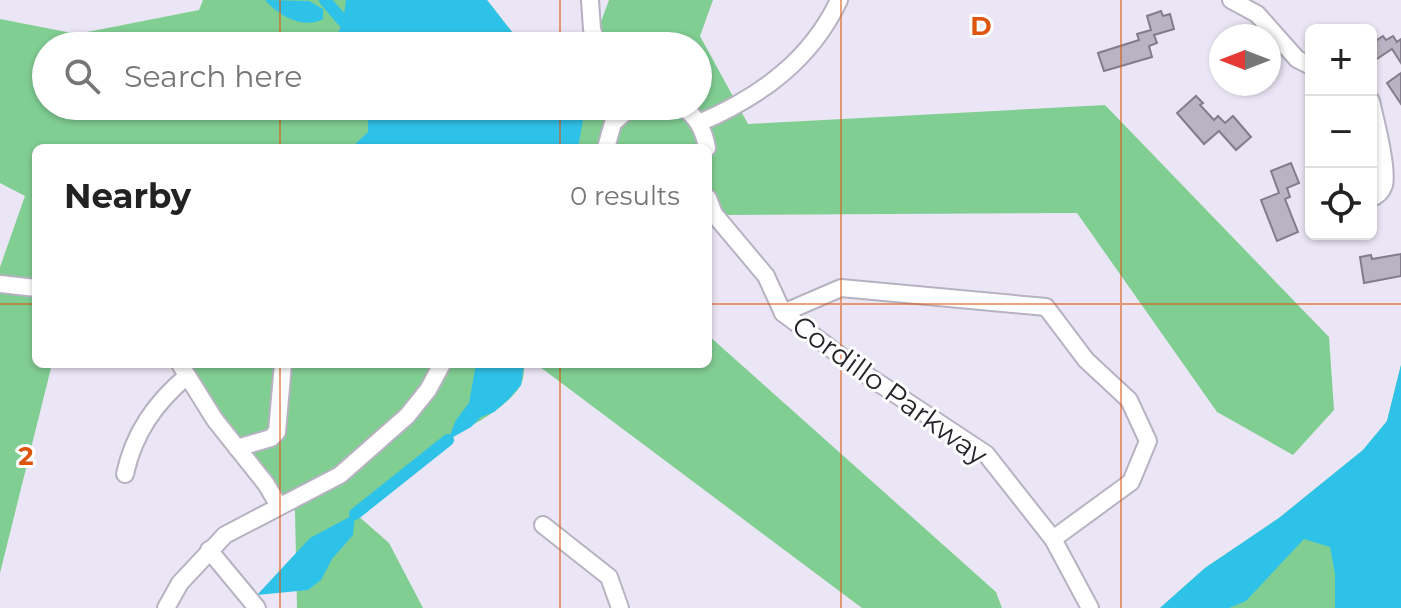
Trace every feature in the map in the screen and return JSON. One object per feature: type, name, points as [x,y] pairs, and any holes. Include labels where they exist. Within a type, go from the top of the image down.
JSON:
[{"type":"street","points":[[590,0],[593,32]]},
{"type":"street","points":[[712,117],[793,66],[827,27],[839,0]]},
{"type":"street","points":[[1231,0],[1257,14],[1305,65]]},
{"type":"street","points":[[608,140],[609,120]]},
{"type":"street","points":[[608,140],[619,120]]},
{"type":"street","points":[[696,120],[706,144]]},
{"type":"street","points":[[699,123],[705,120]]},
{"type":"street","points":[[1377,128],[1384,185],[1377,196]]},
{"type":"street","name":"Cordillo Parkway","points":[[712,210],[766,276],[783,313],[865,374],[986,454],[1053,539],[1090,608]]},
{"type":"street","points":[[0,284],[32,288]]},
{"type":"street","points":[[783,313],[841,288],[1046,307],[1086,360],[1129,400],[1148,441],[1131,482],[1053,539]]},
{"type":"street","points":[[237,448],[271,438],[277,432],[283,368]]},
{"type":"street","points":[[166,608],[180,583],[225,535],[340,475],[407,416],[428,390],[440,368]]},
{"type":"street","points":[[125,474],[131,452],[150,414],[184,370],[279,506]]},
{"type":"street","points":[[543,525],[609,577],[620,608]]},
{"type":"street","points":[[209,550],[257,608]]},
{"type":"green space","points":[[203,0],[487,0],[512,32],[87,32],[199,10]]},
{"type":"green space","points":[[609,0],[713,0],[701,32],[597,32]]},
{"type":"green space","points":[[0,19],[67,32],[32,32],[32,120],[712,120],[712,58],[748,124],[1105,105],[1329,337],[1334,410],[1293,455],[1217,412],[1077,213],[725,215],[712,222],[712,144],[32,144],[32,368],[51,368],[0,573],[0,267],[25,196],[0,183]]},
{"type":"green space","points":[[712,339],[996,592],[1002,608],[862,608],[541,368],[712,368]]},
{"type":"green space","points":[[1401,365],[1401,608],[1160,608],[1205,568],[1279,518],[1363,450],[1387,421]]},
{"type":"green space","points":[[187,368],[524,368],[521,385],[504,404],[424,456],[356,514],[389,543],[423,608],[297,608],[295,511],[239,441]]},
{"type":"water","points":[[265,0],[309,1],[323,9],[323,19],[299,22],[277,11]]},
{"type":"water","points":[[346,0],[487,0],[512,32],[338,32]]},
{"type":"water","points":[[368,120],[583,120],[579,144],[355,144],[368,132]]},
{"type":"water","points":[[1401,365],[1401,608],[1335,608],[1335,574],[1330,547],[1304,539],[1246,601],[1229,608],[1160,608],[1205,568],[1279,518],[1363,450],[1387,421]]},
{"type":"water","points":[[475,368],[523,368],[521,385],[508,400],[448,440],[456,420],[469,403]]},
{"type":"water","points":[[355,514],[353,535],[332,559],[321,580],[308,590],[257,595],[310,538]]},
{"type":"building","points":[[1161,11],[1163,16],[1170,14],[1174,29],[1154,35],[1157,43],[1149,46],[1152,57],[1104,71],[1098,53],[1139,40],[1137,34],[1151,30],[1147,16]]},
{"type":"building","points":[[1383,36],[1386,40],[1393,36],[1397,42],[1401,39],[1401,63],[1392,49],[1377,59],[1377,40]]},
{"type":"building","points":[[1401,73],[1401,104],[1387,83]]},
{"type":"building","points":[[1196,96],[1214,120],[1218,116],[1225,123],[1233,116],[1251,137],[1236,150],[1219,131],[1204,144],[1177,113]]},
{"type":"building","points":[[1291,163],[1299,183],[1287,188],[1290,197],[1285,199],[1298,232],[1277,241],[1261,200],[1279,193],[1271,171]]},
{"type":"building","points":[[1401,254],[1401,276],[1364,283],[1360,257],[1371,255],[1372,259]]},
{"type":"waterway","points":[[325,0],[343,21]]},
{"type":"waterway","points":[[355,514],[448,440]]}]
